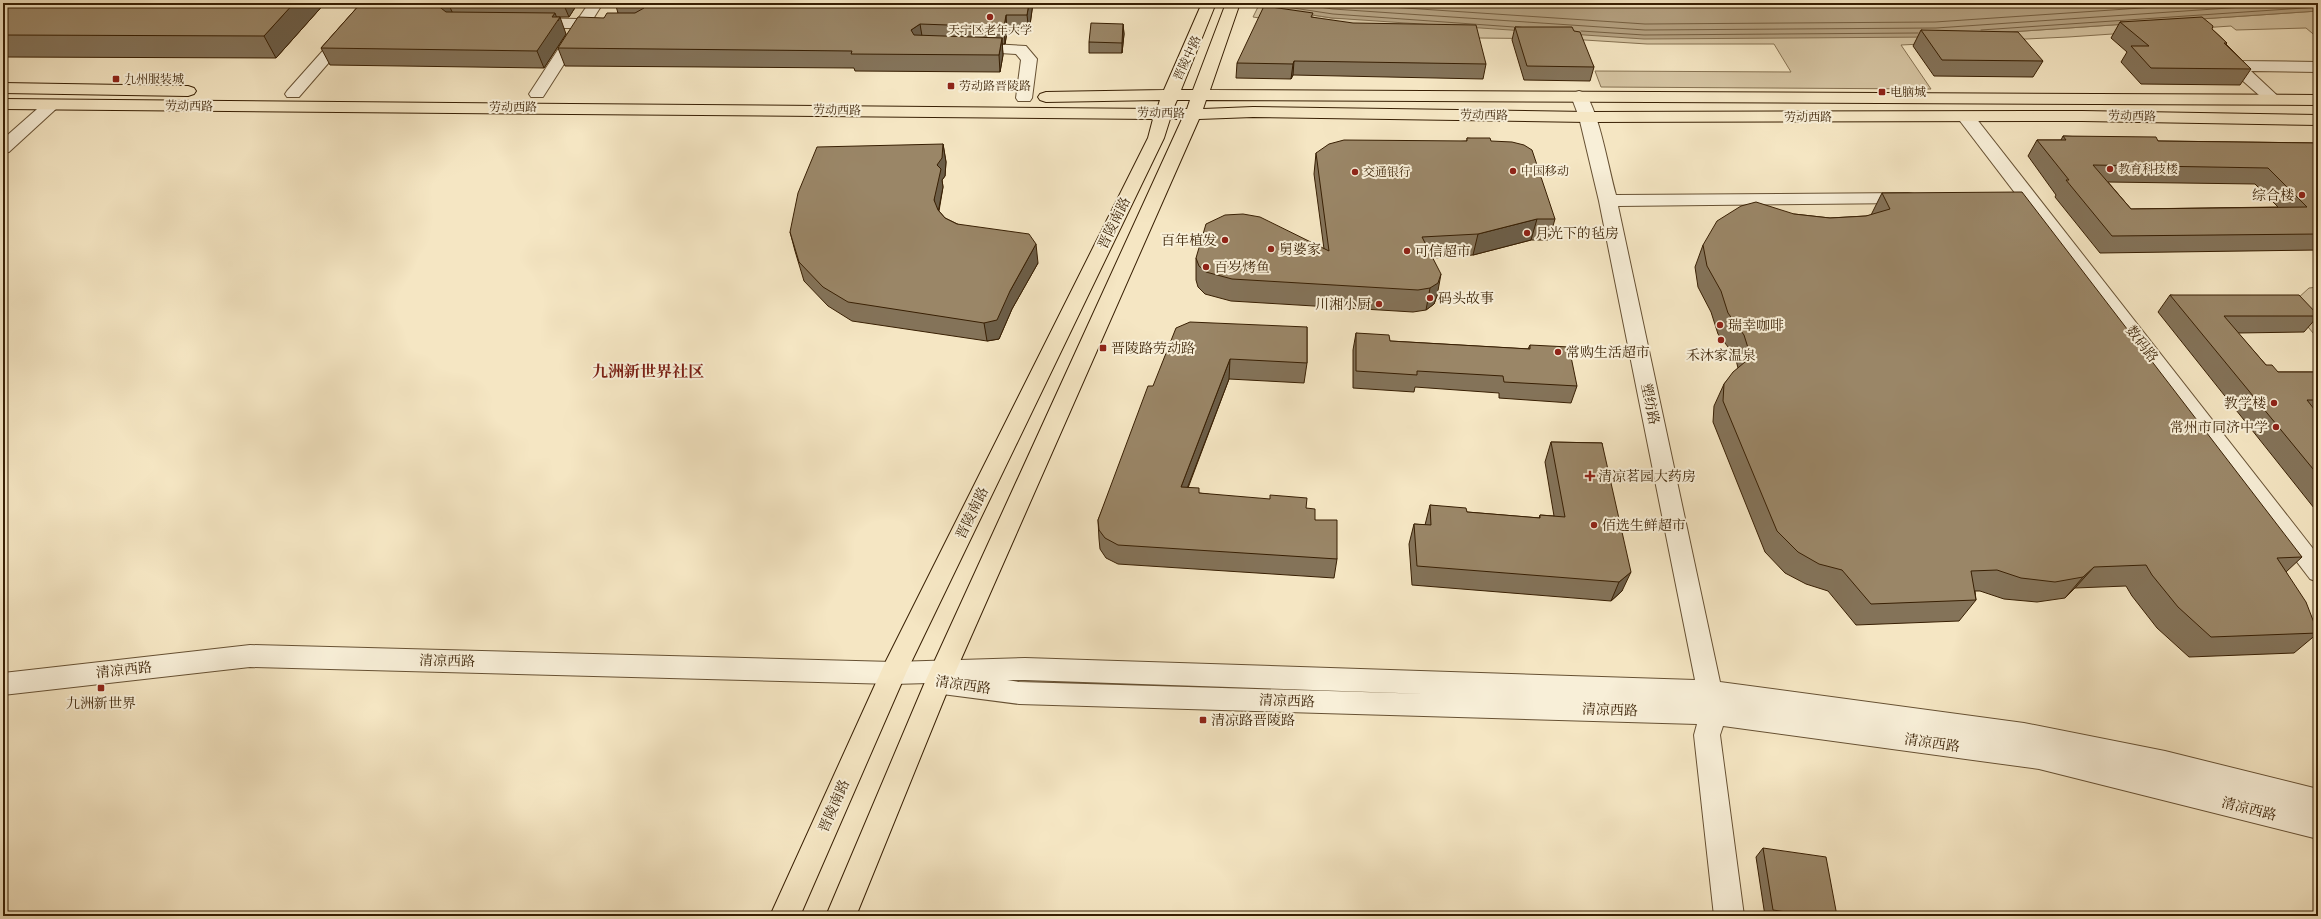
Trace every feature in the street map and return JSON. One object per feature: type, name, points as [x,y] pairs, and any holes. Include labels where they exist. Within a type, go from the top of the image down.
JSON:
[{"type":"main road","name":"晋陵中路","points":[[1166,104],[1198,35],[1209,3]]},
{"type":"main road","name":"晋陵中路","points":[[1196,104],[1222,37],[1233,3]]},
{"type":"main road","name":"劳动西路","points":[[3,88],[293,94],[537,94],[1024,98],[1166,104]]},
{"type":"main road","name":"劳动西路","points":[[3,104],[1196,104],[1579,96],[2318,100]]},
{"type":"main road","name":"晋陵南路","points":[[785,916],[893,673],[1156,138],[1166,104]]},
{"type":"main road","name":"劳动西路","points":[[1196,104],[1253,112],[1587,117],[2082,116],[2318,120]]},
{"type":"main road","name":"晋陵南路","points":[[841,916],[941,677],[1196,104]]},
{"type":"street","points":[[537,94],[596,3]]},
{"type":"street","points":[[293,94],[367,5]]},
{"type":"street","points":[[515,23],[619,24]]},
{"type":"street","points":[[960,48],[1020,49],[1028,59],[1024,98]]},
{"type":"street","points":[[2215,48],[2274,100]]},
{"type":"street","points":[[2235,66],[2318,68]]},
{"type":"street","name":"塑纺路","points":[[1579,96],[1587,117],[1608,201],[1712,703]]},
{"type":"street","points":[[3,148],[51,105]]},
{"type":"street","name":"数码路","points":[[1966,117],[2318,572]]},
{"type":"street","points":[[2004,197],[2028,197]]},
{"type":"street","points":[[1608,201],[1925,198]]},
{"type":"street","name":"清凉西路","points":[[3,684],[250,656],[893,673],[941,677],[1019,693],[1712,703],[2024,735],[2165,764],[2318,802]]},
{"type":"street","points":[[1712,703],[1707,735],[1729,916]]},
{"type":"street","name":"清凉西路","points":[[1712,703],[2039,757],[2318,826]]},
{"type":"shaded area","points":[[1258,7],[1332,18],[1936,37],[2318,11],[2318,38],[2306,28],[2236,30],[2231,26],[2068,37],[1901,45],[1931,89],[1601,87],[1595,71],[1791,72],[1774,44],[1647,44],[1569,39],[1384,37],[1253,17]]},
{"type":"shaded area","points":[[2318,287],[2318,339],[2299,316],[2297,299],[2309,288]]},
{"type":"water","points":[[1235,3],[2318,3],[2318,11],[1936,37],[1644,39],[1332,18]]},
{"type":"building","points":[[3,3],[294,3],[264,36],[3,35]]},
{"type":"building","points":[[361,3],[440,3],[437,5],[446,12],[555,13],[552,17],[560,17],[537,51],[321,48]]},
{"type":"building","points":[[640,3],[1029,3],[1027,15],[1006,15],[1004,27],[920,24],[911,30],[914,35],[1002,38],[999,55],[851,54],[852,51],[558,48],[578,17],[604,18],[607,13],[635,13],[644,8],[644,6]]},
{"type":"building","points":[[1264,6],[1313,13],[1311,17],[1353,23],[1476,25],[1486,64],[1294,61],[1293,64],[1237,63]]},
{"type":"building","points":[[2202,17],[2213,26],[2212,29],[2227,43],[2224,43],[2251,69],[2151,68],[2131,46],[2149,46],[2120,22]]},
{"type":"building","points":[[1091,23],[1123,24],[1122,43],[1089,42]]},
{"type":"building","points":[[1515,27],[1572,27],[1574,31],[1580,32],[1594,67],[1527,66]]},
{"type":"building","points":[[1921,30],[2018,32],[2043,61],[1942,60]]},
{"type":"building","points":[[2063,136],[2156,137],[2158,141],[2318,143],[2318,234],[2112,236],[2066,180],[2069,180],[2037,140],[2066,140]],"holes":[[[2093,165],[2268,168],[2307,207],[2131,209]]]},
{"type":"building","points":[[1467,138],[1490,138],[1491,141],[1512,142],[1524,145],[1532,150],[1555,219],[1537,219],[1478,234],[1422,237],[1441,274],[1438,283],[1430,288],[1418,290],[1232,279],[1206,272],[1199,266],[1196,258],[1206,224],[1225,215],[1243,214],[1260,217],[1329,251],[1316,153],[1329,144],[1344,140],[1467,141]]},
{"type":"building","points":[[943,144],[942,158],[937,165],[941,169],[934,200],[938,210],[945,218],[957,224],[1029,234],[1036,244],[1010,291],[997,320],[984,323],[848,302],[823,287],[799,262],[790,232],[798,193],[817,147]]},
{"type":"building","points":[[2022,192],[2302,557],[2277,558],[2306,602],[2318,633],[2211,637],[2178,607],[2152,575],[2146,565],[2094,567],[2083,577],[2055,582],[2021,578],[1997,570],[1971,571],[1976,600],[1871,604],[1842,570],[1819,564],[1798,552],[1777,531],[1723,401],[1724,384],[1733,372],[1745,362],[1749,351],[1744,335],[1728,313],[1721,291],[1707,266],[1703,245],[1717,221],[1741,206],[1756,202],[1794,214],[1830,218],[1866,216],[1890,209],[1882,193]]},
{"type":"building","points":[[2170,295],[2299,295],[2318,315],[2224,316],[2266,365],[2272,365],[2278,372],[2318,372],[2318,400],[2307,400],[2318,414],[2318,475]]},
{"type":"building","points":[[1190,322],[1307,327],[1307,363],[1230,359],[1181,487],[1199,488],[1199,493],[1270,499],[1270,495],[1307,498],[1306,508],[1315,509],[1315,520],[1337,520],[1337,559],[1118,545],[1105,538],[1099,530],[1098,520],[1148,386],[1153,386],[1176,328]]},
{"type":"building","points":[[1356,333],[1389,335],[1390,341],[1530,349],[1530,345],[1569,347],[1577,386],[1504,382],[1503,376],[1417,371],[1417,375],[1356,371]]},
{"type":"building","points":[[1551,442],[1602,443],[1631,572],[1619,582],[1417,566],[1414,524],[1431,525],[1430,505],[1466,508],[1467,512],[1540,518],[1540,515],[1565,517]]},
{"type":"building","points":[[1763,848],[1826,857],[1837,916],[1813,916],[1773,910]]},
{"type":"ferry route","points":[[1571,3],[1634,7],[1887,6],[1933,3]]},
{"type":"place","name":"天宁区老年大学","points":[[990,17]]},
{"type":"place","name":"九州服装城","points":[[116,79]]},
{"type":"place","name":"劳动路晋陵路","points":[[951,86]]},
{"type":"place","name":"电脑城","points":[[1882,92]]},
{"type":"place","name":"教育科技楼","points":[[2110,169]]},
{"type":"place","name":"中国移动","points":[[1513,171]]},
{"type":"place","name":"交通银行","points":[[1355,172]]},
{"type":"place","name":"综合楼","points":[[2302,195]]},
{"type":"place","name":"月光下的毡房","points":[[1527,233]]},
{"type":"place","name":"百年植发","points":[[1225,240]]},
{"type":"place","name":"舅婆家","points":[[1271,249]]},
{"type":"place","name":"可信超市","points":[[1407,251]]},
{"type":"place","name":"百岁烤鱼","points":[[1206,267]]},
{"type":"place","name":"码头故事","points":[[1430,298]]},
{"type":"place","name":"川湘小厨","points":[[1379,304]]},
{"type":"place","name":"瑞幸咖啡","points":[[1720,325]]},
{"type":"place","name":"禾沐家温泉","points":[[1721,340]]},
{"type":"place","name":"晋陵路劳动路","points":[[1103,348]]},
{"type":"place","name":"常购生活超市","points":[[1558,352]]},
{"type":"place","name":"教学楼","points":[[2274,403]]},
{"type":"place","name":"常州市同济中学","points":[[2276,427]]},
{"type":"place","name":"清凉茗园大药房","points":[[1590,476]]},
{"type":"place","name":"佰选生鲜超市","points":[[1594,525]]},
{"type":"place","name":"九洲新世界","points":[[101,688]]},
{"type":"place","name":"清凉路晋陵路","points":[[1203,720]]},
{"type":"district","name":"九洲新世界社区","points":[[648,371]]}]
